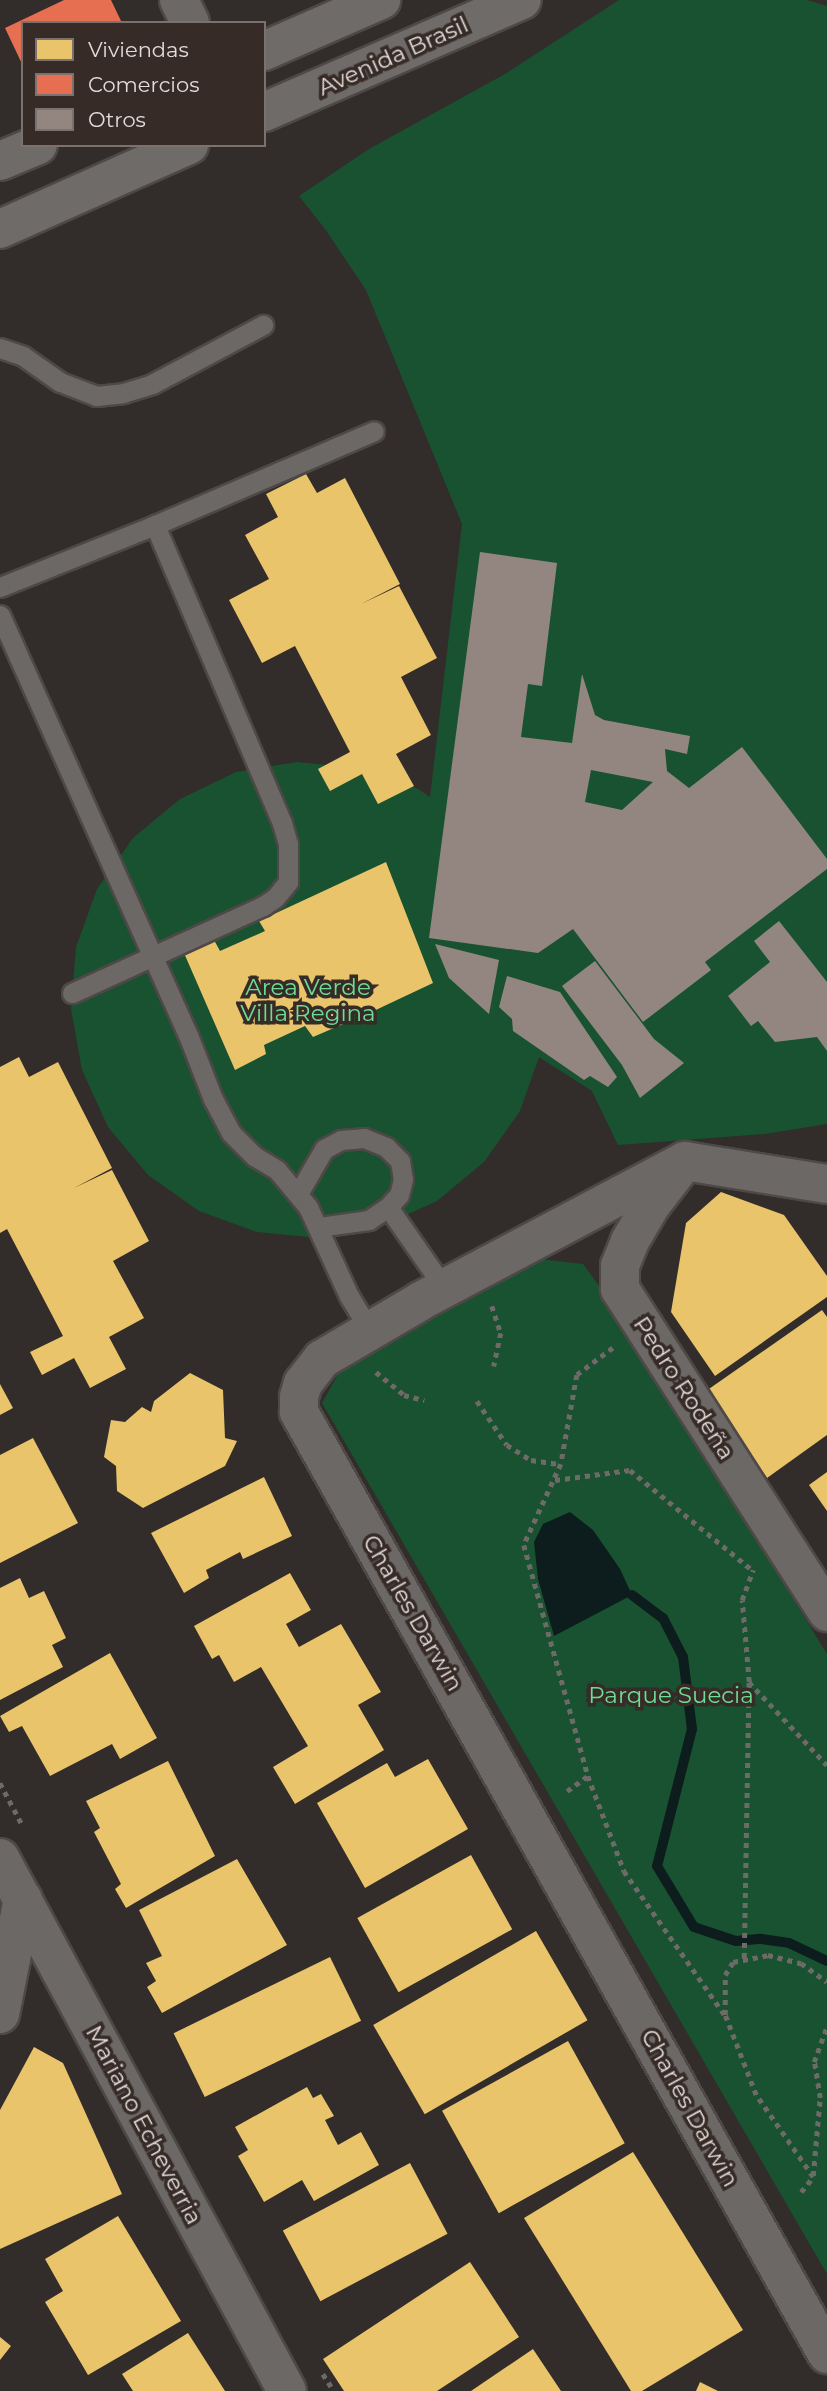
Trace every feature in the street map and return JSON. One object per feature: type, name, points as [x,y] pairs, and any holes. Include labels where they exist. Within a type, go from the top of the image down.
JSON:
[{"type":"street","points":[[179,0],[189,21]]},
{"type":"street","points":[[266,50],[381,0]]},
{"type":"street","name":"Avenida Brasil","points":[[266,111],[522,0]]},
{"type":"street","points":[[0,161],[33,147]]},
{"type":"street","points":[[0,229],[184,147]]},
{"type":"street","points":[[685,1161],[827,1184]]},
{"type":"street","name":"Charles Darwin","points":[[685,1161],[445,1289],[322,1359],[303,1383],[299,1412],[827,2354]]},
{"type":"street","name":"Pedro Rodeña","points":[[685,1161],[650,1205],[630,1241],[620,1265],[620,1289],[827,1612]]},
{"type":"street","name":"Mariano Echeverria","points":[[0,1858],[287,2391]]},
{"type":"street","points":[[0,2014],[23,1899]]},
{"type":"lane","points":[[0,348],[23,356],[60,382],[96,396],[123,393],[152,384],[263,324]]},
{"type":"lane","points":[[0,587],[155,526],[374,431]]},
{"type":"lane","points":[[72,993],[153,959],[275,898],[288,882],[288,844],[282,822],[155,526]]},
{"type":"lane","points":[[0,615],[231,1133],[254,1156],[277,1170],[298,1194],[319,1227],[349,1296],[370,1331]]},
{"type":"lane","points":[[298,1194],[324,1149],[341,1140],[365,1138],[386,1147],[400,1161],[403,1179],[399,1195],[388,1208],[369,1220],[319,1227]]},
{"type":"lane","points":[[388,1208],[445,1289]]},
{"type":"path","points":[[488,1294],[501,1334],[494,1366]]},
{"type":"path","points":[[623,1340],[577,1375],[561,1464],[524,1545],[588,1776],[624,1871],[725,2015],[756,2095],[813,2177]]},
{"type":"path","points":[[373,1369],[404,1395],[424,1400]]},
{"type":"path","points":[[477,1401],[507,1446],[531,1460],[561,1464]]},
{"type":"path","points":[[554,1480],[630,1470],[753,1571]]},
{"type":"path","points":[[744,1956],[749,1682],[742,1600],[755,1558]]},
{"type":"path","points":[[749,1682],[827,1765]]},
{"type":"path","points":[[567,1791],[588,1776]]},
{"type":"path","points":[[725,2015],[725,1975],[733,1962],[744,1956],[768,1955],[802,1963],[827,1982]]},
{"type":"path","points":[[801,2192],[813,2177],[820,2098],[814,2062],[827,2027]]},
{"type":"green space","name":"Area Verde Villa Regina","points":[[619,0],[807,0],[827,6],[827,1124],[765,1134],[618,1145],[592,1091],[539,1057],[520,1111],[484,1162],[437,1201],[380,1227],[319,1238],[257,1232],[199,1211],[148,1175],[108,1127],[82,1070],[71,1009],[76,947],[97,889],[133,838],[180,799],[236,772],[297,762],[359,768],[418,789],[430,797],[462,524],[366,290],[299,196],[369,149],[505,74]]},
{"type":"green space","name":"Parque Suecia","points":[[530,1258],[583,1264],[605,1294],[827,1654],[827,2274],[322,1403],[347,1358]]},
{"type":"shaded area","points":[[570,1512],[593,1530],[620,1569],[632,1595],[554,1636],[538,1579],[534,1542],[543,1524]]},
{"type":"building: Viviendas","points":[[306,474],[317,493],[345,478],[400,584],[361,604],[399,586],[437,658],[401,677],[431,735],[396,754],[414,786],[378,804],[362,774],[330,791],[318,769],[350,752],[295,646],[262,663],[229,600],[269,579],[245,535],[278,517],[266,494]]},
{"type":"building: Viviendas","points":[[386,862],[433,983],[363,1016],[358,1008],[346,1014],[348,1022],[313,1037],[305,1026],[264,1045],[266,1054],[235,1070],[184,953],[214,940],[220,951],[265,931],[259,921]]},
{"type":"building: Viviendas","points":[[19,1057],[29,1077],[58,1062],[112,1168],[74,1188],[112,1170],[149,1241],[113,1261],[144,1318],[109,1337],[126,1369],[90,1388],[74,1358],[42,1375],[30,1352],[63,1336],[7,1229],[0,1233],[0,1067]]},
{"type":"building: Viviendas","points":[[721,1192],[784,1215],[827,1276],[827,1297],[715,1376],[671,1312],[686,1223]]},
{"type":"building: Viviendas","points":[[822,1310],[827,1317],[827,1435],[767,1478],[706,1391]]},
{"type":"building: Viviendas","points":[[190,1373],[223,1390],[225,1438],[237,1441],[225,1466],[143,1508],[117,1491],[116,1466],[104,1457],[111,1420],[125,1422],[142,1407],[151,1412],[154,1401]]},
{"type":"building: Viviendas","points":[[0,1384],[13,1408],[0,1415]]},
{"type":"building: Viviendas","points":[[33,1438],[78,1523],[0,1563],[0,1455]]},
{"type":"building: Viviendas","points":[[827,1472],[827,1511],[809,1485]]},
{"type":"building: Viviendas","points":[[264,1477],[292,1536],[243,1559],[240,1552],[206,1570],[209,1578],[184,1593],[151,1533]]},
{"type":"building: Viviendas","points":[[290,1573],[311,1610],[286,1624],[299,1647],[341,1624],[381,1692],[358,1705],[384,1750],[295,1804],[273,1767],[308,1746],[261,1667],[234,1682],[219,1655],[212,1659],[194,1626]]},
{"type":"building: Viviendas","points":[[20,1578],[29,1598],[44,1591],[66,1638],[52,1645],[63,1667],[0,1700],[0,1588]]},
{"type":"building: Viviendas","points":[[110,1653],[157,1738],[120,1759],[112,1744],[50,1776],[22,1726],[9,1732],[0,1716]]},
{"type":"building: Viviendas","points":[[428,1759],[468,1829],[365,1888],[317,1803],[387,1763],[395,1777]]},
{"type":"building: Viviendas","points":[[168,1761],[215,1856],[126,1908],[115,1889],[121,1884],[94,1832],[100,1828],[86,1801]]},
{"type":"building: Viviendas","points":[[471,1855],[512,1929],[399,1992],[357,1918]]},
{"type":"building: Viviendas","points":[[237,1859],[287,1945],[162,2013],[147,1987],[156,1981],[146,1963],[162,1956],[139,1910]]},
{"type":"building: Viviendas","points":[[536,1931],[588,2020],[425,2114],[373,2025]]},
{"type":"building: Viviendas","points":[[330,1957],[361,2021],[205,2097],[174,2033]]},
{"type":"building: Viviendas","points":[[568,2041],[625,2143],[499,2213],[442,2111]]},
{"type":"building: Viviendas","points":[[34,2047],[63,2063],[122,2194],[0,2249],[0,2110]]},
{"type":"building: Viviendas","points":[[307,2087],[313,2098],[321,2094],[334,2116],[325,2120],[338,2145],[361,2132],[379,2165],[314,2201],[302,2180],[264,2202],[238,2156],[248,2150],[235,2127]]},
{"type":"building: Viviendas","points":[[633,2152],[743,2330],[642,2391],[631,2391],[524,2218]]},
{"type":"building: Viviendas","points":[[410,2163],[448,2234],[320,2301],[283,2231]]},
{"type":"building: Viviendas","points":[[118,2216],[181,2321],[88,2375],[45,2302],[63,2291],[45,2259]]},
{"type":"building: Viviendas","points":[[470,2262],[519,2337],[437,2391],[344,2391],[323,2359]]},
{"type":"building: Viviendas","points":[[188,2333],[225,2391],[133,2391],[122,2374]]},
{"type":"building: Viviendas","points":[[0,2337],[11,2346],[0,2360]]},
{"type":"building: Viviendas","points":[[533,2349],[561,2391],[471,2391]]},
{"type":"building: Viviendas","points":[[700,2382],[718,2391],[696,2391]]},
{"type":"building: Comercios","points":[[64,0],[111,0],[121,21],[21,21],[21,62],[5,28]]},
{"type":"building: Otros","points":[[480,552],[557,563],[542,686],[528,684],[521,737],[572,743],[582,674],[595,715],[604,720],[690,736],[687,754],[665,749],[667,771],[689,788],[742,747],[827,859],[827,869],[705,962],[711,970],[643,1022],[573,929],[538,953],[429,938]],"holes":[[[591,770],[653,782],[622,810],[585,802]]]},
{"type":"building: Otros","points":[[779,921],[827,982],[827,1051],[817,1037],[775,1042],[758,1021],[751,1026],[728,996],[770,962],[754,941]]},
{"type":"building: Otros","points":[[435,944],[499,960],[489,1014],[449,978]]},
{"type":"building: Otros","points":[[595,961],[654,1039],[684,1063],[640,1098],[622,1065],[562,986]]},
{"type":"building: Otros","points":[[507,976],[560,992],[617,1077],[608,1087],[590,1076],[584,1080],[513,1031],[512,1019],[499,1007]]},
{"type":"waterway","points":[[632,1595],[663,1618],[683,1657],[692,1729],[657,1866],[694,1927],[736,1941],[761,1939],[789,1943],[827,1961]]}]
